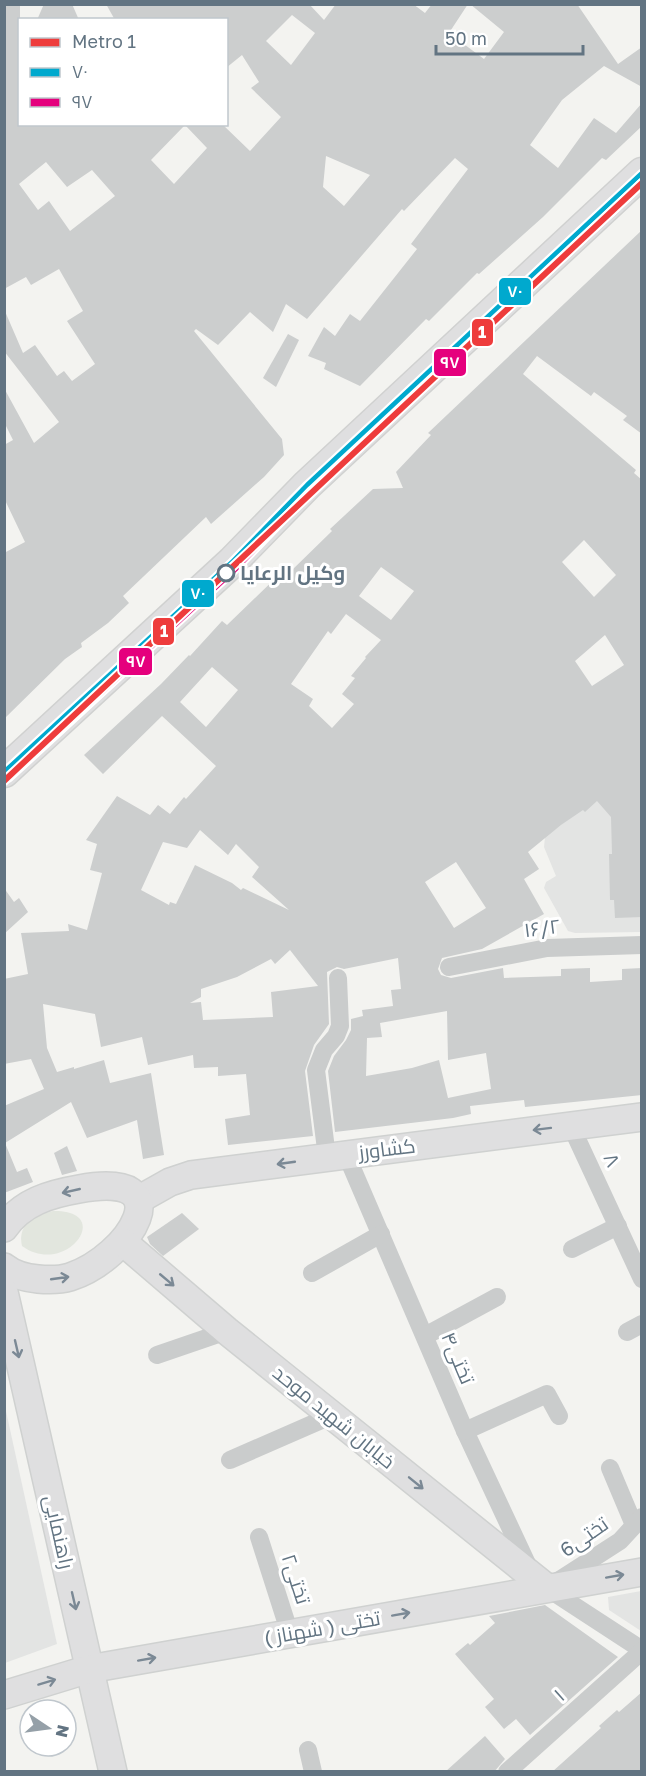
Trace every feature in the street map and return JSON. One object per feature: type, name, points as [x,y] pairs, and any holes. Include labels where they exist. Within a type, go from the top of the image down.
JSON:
[{"type":"main road","points":[[4,772],[232,562],[296,496],[642,173]]},
{"type":"street","name":"۱۶/۲","points":[[449,967],[547,948],[642,945]]},
{"type":"street","name":"تختی۴","points":[[338,978],[340,1026],[336,1036],[324,1050],[316,1070],[336,1156],[381,1234],[465,1431],[540,1583]]},
{"type":"street","name":"کشاورز","points":[[138,1200],[170,1182],[191,1176],[642,1117]]},
{"type":"street","name":"۸","points":[[571,1126],[642,1279]]},
{"type":"street","points":[[4,1228],[11,1218],[26,1206],[46,1197],[77,1189],[102,1185],[120,1186],[132,1191],[138,1200],[140,1213],[134,1227],[123,1242],[100,1262],[85,1271],[68,1278],[32,1279],[12,1273],[4,1267]]},
{"type":"street","points":[[572,1249],[618,1226]]},
{"type":"street","points":[[312,1273],[381,1234]]},
{"type":"street","name":"خیابان شهید موحد","points":[[123,1242],[227,1331],[540,1583]]},
{"type":"street","name":"راهنمایی","points":[[4,1292],[113,1772]]},
{"type":"street","points":[[425,1336],[497,1297]]},
{"type":"street","points":[[157,1355],[227,1331]]},
{"type":"street","points":[[465,1431],[547,1394],[559,1416]]},
{"type":"street","points":[[230,1460],[333,1415]]},
{"type":"street","points":[[610,1468],[638,1521]]},
{"type":"street","name":"6تختی","points":[[540,1583],[620,1541],[638,1521]]},
{"type":"street","name":"تختی۲","points":[[259,1537],[290,1634]]},
{"type":"street","name":"تختی ( شهناز )","points":[[4,1695],[89,1669],[290,1634],[540,1583],[642,1572]]},
{"type":"street","points":[[540,1583],[642,1650]]},
{"type":"street","name":"۱","points":[[507,1772],[642,1650]]},
{"type":"street","points":[[308,1750],[313,1772]]},
{"type":"shaded area","points":[[598,786],[641,815],[641,932],[575,933],[568,931],[544,888],[546,882],[556,876],[544,847],[545,837],[570,818]]},
{"type":"shaded area","points":[[53,1211],[72,1214],[81,1221],[82,1230],[78,1240],[68,1249],[54,1254],[39,1254],[22,1246],[22,1232],[28,1222],[39,1215]]},
{"type":"shaded area","points":[[4,1402],[57,1644],[5,1663],[4,1663]]},
{"type":"shaded area","points":[[642,1591],[641,1631],[609,1610],[608,1597]]},
{"type":"building","points":[[4,4],[20,4],[18,126],[184,126],[151,160],[174,184],[207,148],[186,126],[224,126],[250,151],[281,117],[251,88],[259,82],[242,55],[228,66],[228,18],[114,18],[106,4],[309,4],[324,20],[336,4],[413,4],[425,13],[432,4],[468,4],[449,33],[484,59],[504,32],[470,4],[577,4],[618,64],[642,47],[642,87],[604,66],[562,100],[530,145],[558,168],[594,118],[616,133],[642,103],[642,126],[606,160],[602,158],[543,217],[479,274],[477,273],[429,321],[426,319],[360,386],[324,369],[326,363],[308,356],[324,327],[335,336],[350,314],[360,321],[417,249],[411,244],[468,169],[455,158],[404,211],[402,209],[307,319],[286,304],[273,332],[250,312],[218,345],[196,329],[194,331],[282,439],[284,455],[264,477],[211,524],[206,517],[123,596],[129,603],[108,623],[81,643],[82,647],[65,659],[4,719],[4,553],[25,542],[4,498],[4,445],[13,440],[4,422],[4,388],[34,443],[59,422],[4,351],[4,309],[23,353],[35,345],[57,376],[64,371],[72,381],[95,364],[67,321],[83,311],[59,269],[31,285],[26,277],[4,289]],"holes":[[[292,15],[315,33],[291,65],[266,41]],[[326,156],[370,175],[344,206],[323,187]],[[46,162],[67,187],[92,170],[115,196],[70,231],[49,201],[38,210],[19,184]]]},
{"type":"building","points":[[44,4],[72,4],[78,18],[38,18]]},
{"type":"building","points":[[642,230],[642,434],[623,420],[627,416],[594,392],[591,396],[537,356],[523,374],[636,470],[634,473],[642,480],[642,917],[615,918],[614,900],[610,900],[611,817],[597,801],[585,812],[583,810],[561,825],[528,852],[539,869],[524,879],[544,914],[482,949],[442,958],[438,969],[441,975],[451,978],[503,968],[504,978],[561,976],[561,969],[590,968],[590,982],[622,980],[622,969],[642,968],[642,1095],[525,1107],[524,1100],[470,1106],[471,1114],[453,1118],[335,1132],[328,1071],[334,1056],[351,1030],[351,1019],[363,1016],[362,1010],[393,1006],[391,990],[401,989],[398,958],[344,969],[337,967],[327,972],[329,1024],[314,1045],[305,1071],[313,1136],[228,1145],[225,1119],[250,1115],[246,1074],[218,1076],[218,1067],[194,1068],[193,1055],[148,1065],[142,1037],[101,1047],[95,1014],[43,1004],[47,1048],[57,1072],[104,1060],[110,1083],[151,1073],[164,1155],[143,1159],[137,1120],[87,1138],[71,1102],[5,1143],[17,1172],[27,1168],[33,1182],[4,1193],[4,1106],[44,1089],[31,1059],[4,1064],[4,979],[28,974],[21,933],[69,931],[68,924],[87,930],[102,873],[90,870],[97,844],[86,840],[117,796],[150,815],[158,805],[170,814],[216,766],[162,716],[103,774],[84,755],[190,656],[222,621],[227,625],[286,568],[290,572],[332,531],[330,529],[373,489],[403,488],[396,472],[431,435],[428,433]],"holes":[[[584,540],[616,575],[594,597],[562,562]],[[381,567],[414,591],[391,620],[359,596]],[[346,614],[381,640],[351,676],[355,678],[342,694],[354,704],[332,728],[309,706],[313,699],[291,684],[328,631],[331,634]],[[605,635],[624,665],[592,686],[575,661]],[[212,667],[238,690],[206,727],[180,702]],[[200,830],[228,855],[236,844],[259,867],[252,877],[289,910],[243,888],[241,890],[232,883],[195,865],[176,904],[170,902],[169,905],[141,890],[163,842],[187,848]],[[456,862],[486,908],[454,928],[425,882]],[[290,950],[318,986],[271,992],[273,1017],[203,1020],[201,1002],[190,1003],[201,997],[201,989],[237,977],[271,959],[275,964]],[[447,1011],[448,1060],[486,1053],[491,1089],[448,1098],[439,1060],[412,1068],[366,1076],[367,1038],[382,1037],[380,1023]]]},
{"type":"building","points":[[288,334],[299,340],[276,387],[263,378]]},
{"type":"building","points":[[4,888],[14,902],[19,898],[28,912],[4,934]]},
{"type":"building","points":[[67,1146],[77,1171],[62,1175],[54,1153]]},
{"type":"building","points":[[182,1213],[199,1229],[163,1256],[150,1244],[147,1237]]},
{"type":"building","points":[[545,1605],[618,1657],[530,1735],[516,1719],[504,1729],[485,1707],[494,1699],[455,1654],[468,1643],[470,1645],[495,1623],[489,1616]]},
{"type":"building","points":[[642,1692],[642,1772],[552,1772],[601,1728],[599,1726],[617,1710],[619,1712]]},
{"type":"building","points":[[485,1736],[505,1759],[494,1772],[445,1772]]},
{"type":"metro line","name":"1","points":[[4,781],[642,183]]},
{"type":"transit line","name":"۷۰","points":[[4,772],[232,562],[307,485],[642,173]]},
{"type":"transit line","name":"۹۷","points":[[9,778],[237,568],[312,490],[642,184]]},
{"type":"place","name":"وکیل الرعایا","points":[[226,573]]}]
